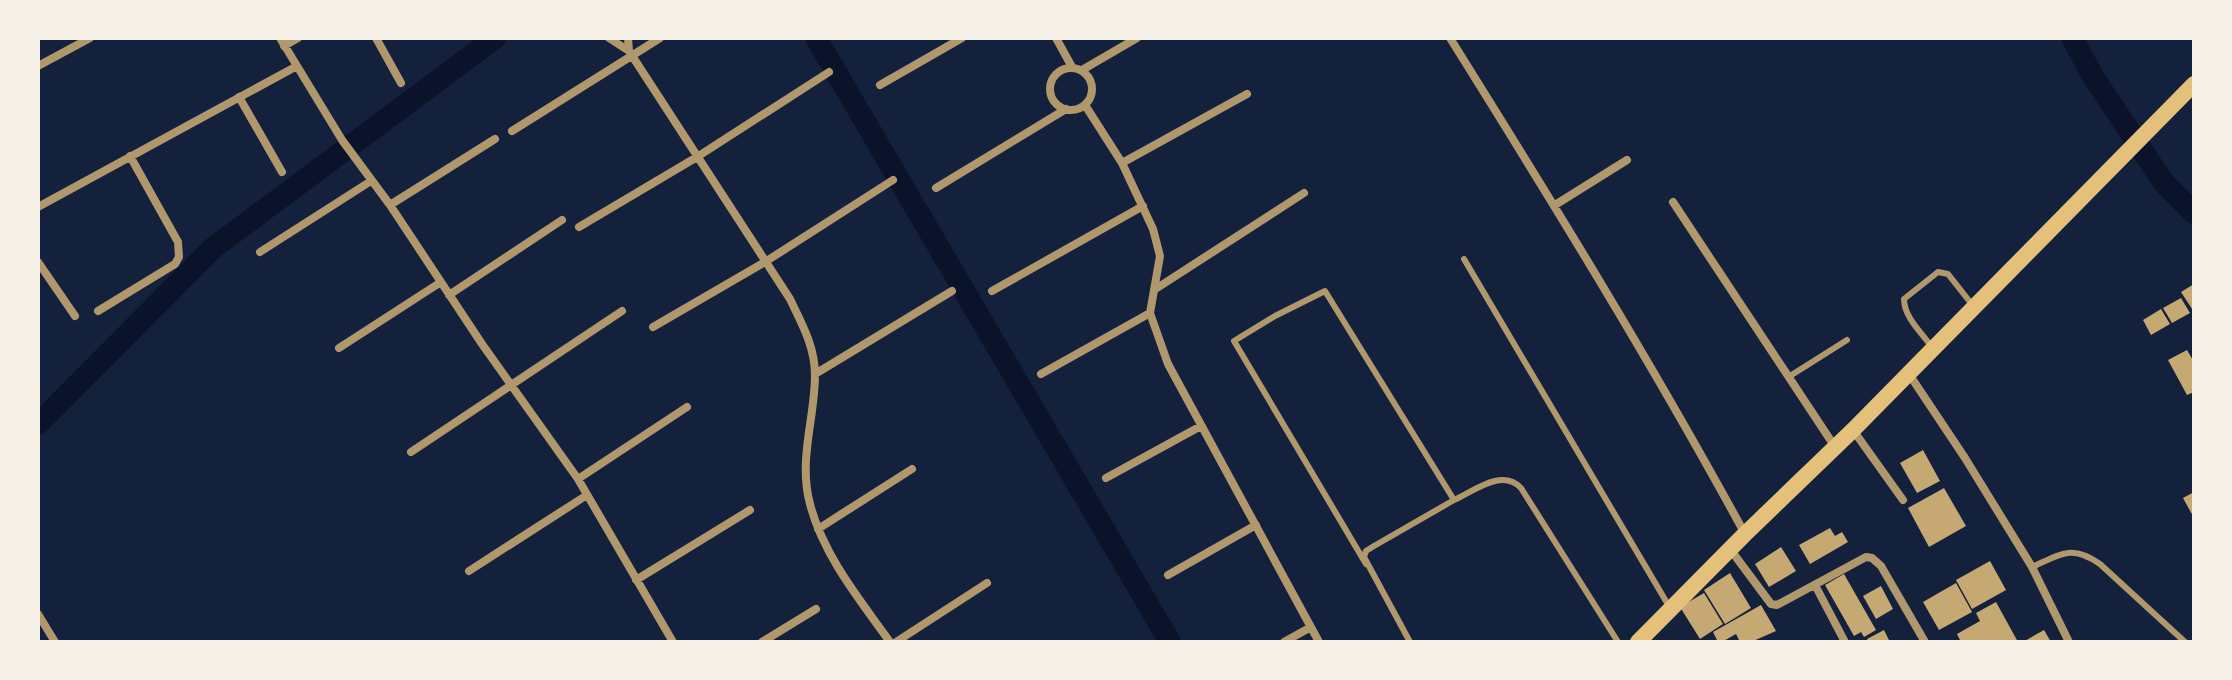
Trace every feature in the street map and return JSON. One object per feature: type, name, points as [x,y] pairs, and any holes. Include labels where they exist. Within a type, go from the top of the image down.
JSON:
[{"type":"main road","points":[[1638,642],[1853,430],[2194,84]]},
{"type":"street","points":[[38,66],[90,38]]},
{"type":"street","points":[[298,38],[282,42],[342,140],[578,479],[673,642]]},
{"type":"street","points":[[376,38],[401,83]]},
{"type":"street","points":[[609,38],[630,54],[790,299],[811,343],[815,374],[807,437],[809,502],[818,529],[856,595],[893,642],[987,583]]},
{"type":"street","points":[[628,38],[630,54]]},
{"type":"street","points":[[512,131],[630,54],[660,38]]},
{"type":"street","points":[[880,85],[962,38]]},
{"type":"street","points":[[1056,38],[1072,67]]},
{"type":"street","points":[[1082,70],[1137,38]]},
{"type":"street","points":[[1450,38],[1555,205],[1745,534]]},
{"type":"street","points":[[38,207],[297,66]]},
{"type":"street","points":[[1072,67],[1082,70],[1093,87],[1085,105],[1066,109],[1051,96],[1050,85],[1062,69],[1072,67]]},
{"type":"street","points":[[579,227],[697,157],[829,72]]},
{"type":"street","points":[[1122,163],[1247,94]]},
{"type":"street","points":[[239,97],[282,172]]},
{"type":"street","points":[[1085,105],[1122,163],[1153,229],[1160,256],[1150,313],[1168,364],[1319,642]]},
{"type":"street","points":[[936,188],[1066,109]]},
{"type":"street","points":[[390,205],[495,139]]},
{"type":"street","points":[[98,311],[175,264],[179,257],[178,242],[130,156]]},
{"type":"street","points":[[1555,205],[1627,160]]},
{"type":"street","points":[[653,327],[765,262],[893,180]]},
{"type":"street","points":[[260,252],[371,181]]},
{"type":"street","points":[[1154,290],[1304,193]]},
{"type":"street","points":[[1673,202],[1835,447]]},
{"type":"street","points":[[992,291],[1143,206]]},
{"type":"street","points":[[449,295],[562,220]]},
{"type":"street","points":[[38,262],[75,316]]},
{"type":"street","points":[[339,348],[441,282]]},
{"type":"street","points":[[815,374],[952,291]]},
{"type":"street","points":[[411,452],[622,311]]},
{"type":"street","points":[[1041,374],[1150,313]]},
{"type":"street","points":[[1908,373],[2032,567],[2069,642]]},
{"type":"street","points":[[578,479],[687,407]]},
{"type":"street","points":[[1106,478],[1201,426]]},
{"type":"street","points":[[1853,430],[1903,500]]},
{"type":"street","points":[[818,529],[912,469]]},
{"type":"street","points":[[469,571],[587,495]]},
{"type":"street","points":[[636,580],[750,510]]},
{"type":"street","points":[[1168,575],[1256,525]]},
{"type":"street","points":[[1730,549],[1771,604],[1783,604],[1866,557],[1872,558],[1881,566],[1925,642]]},
{"type":"street","points":[[1815,585],[1845,642]]},
{"type":"street","points":[[762,642],[816,609]]},
{"type":"street","points":[[38,614],[55,642]]},
{"type":"street","points":[[1284,642],[1311,627]]},
{"type":"lane","points":[[1464,259],[1671,609]]},
{"type":"lane","points":[[1933,349],[1907,314],[1904,299],[1938,272],[1948,274],[1974,307]]},
{"type":"lane","points":[[1410,642],[1234,341],[1325,291],[1454,500]]},
{"type":"lane","points":[[1790,376],[1847,340]]},
{"type":"lane","points":[[1366,564],[1366,551],[1454,500],[1494,481],[1514,481],[1618,642]]},
{"type":"lane","points":[[2032,567],[2061,554],[2086,554],[2185,642]]},
{"type":"building","points":[[2194,284],[2194,312],[2181,292]]},
{"type":"building","points":[[2181,298],[2190,313],[2172,323],[2163,308]]},
{"type":"building","points":[[2161,309],[2170,324],[2151,335],[2143,320]]},
{"type":"building","points":[[2187,350],[2194,362],[2194,392],[2187,395],[2168,360]]},
{"type":"building","points":[[1923,450],[1940,481],[1917,493],[1900,463]]},
{"type":"building","points":[[1944,488],[1966,526],[1929,547],[1908,508]]},
{"type":"building","points":[[2194,492],[2194,518],[2183,498]]},
{"type":"building","points":[[1830,528],[1835,536],[1842,532],[1848,542],[1810,564],[1799,545]]},
{"type":"building","points":[[1781,547],[1796,571],[1769,587],[1755,564]]},
{"type":"building","points":[[1990,561],[2006,590],[1972,609],[1956,580]]},
{"type":"building","points":[[1730,573],[1751,608],[1725,624],[1704,590]]},
{"type":"building","points":[[1844,574],[1876,630],[1864,637],[1861,632],[1854,636],[1825,585]]},
{"type":"building","points":[[1956,583],[1972,612],[1939,630],[1923,602]]},
{"type":"building","points":[[1881,586],[1893,609],[1876,619],[1863,596]]},
{"type":"building","points":[[1704,593],[1723,624],[1700,639],[1680,607]]},
{"type":"building","points":[[1996,602],[2018,642],[1961,642],[1957,634],[1980,621],[1976,613]]},
{"type":"building","points":[[1761,605],[1776,631],[1751,642],[1740,642],[1736,634],[1718,642],[1713,632]]},
{"type":"building","points":[[1884,630],[1890,642],[1868,642],[1867,639]]},
{"type":"building","points":[[2044,630],[2051,642],[2023,642]]},
{"type":"waterway","points":[[38,424],[213,248],[495,38]]},
{"type":"waterway","points":[[816,38],[1170,642]]},
{"type":"waterway","points":[[2072,38],[2094,78],[2164,183],[2194,213]]}]
